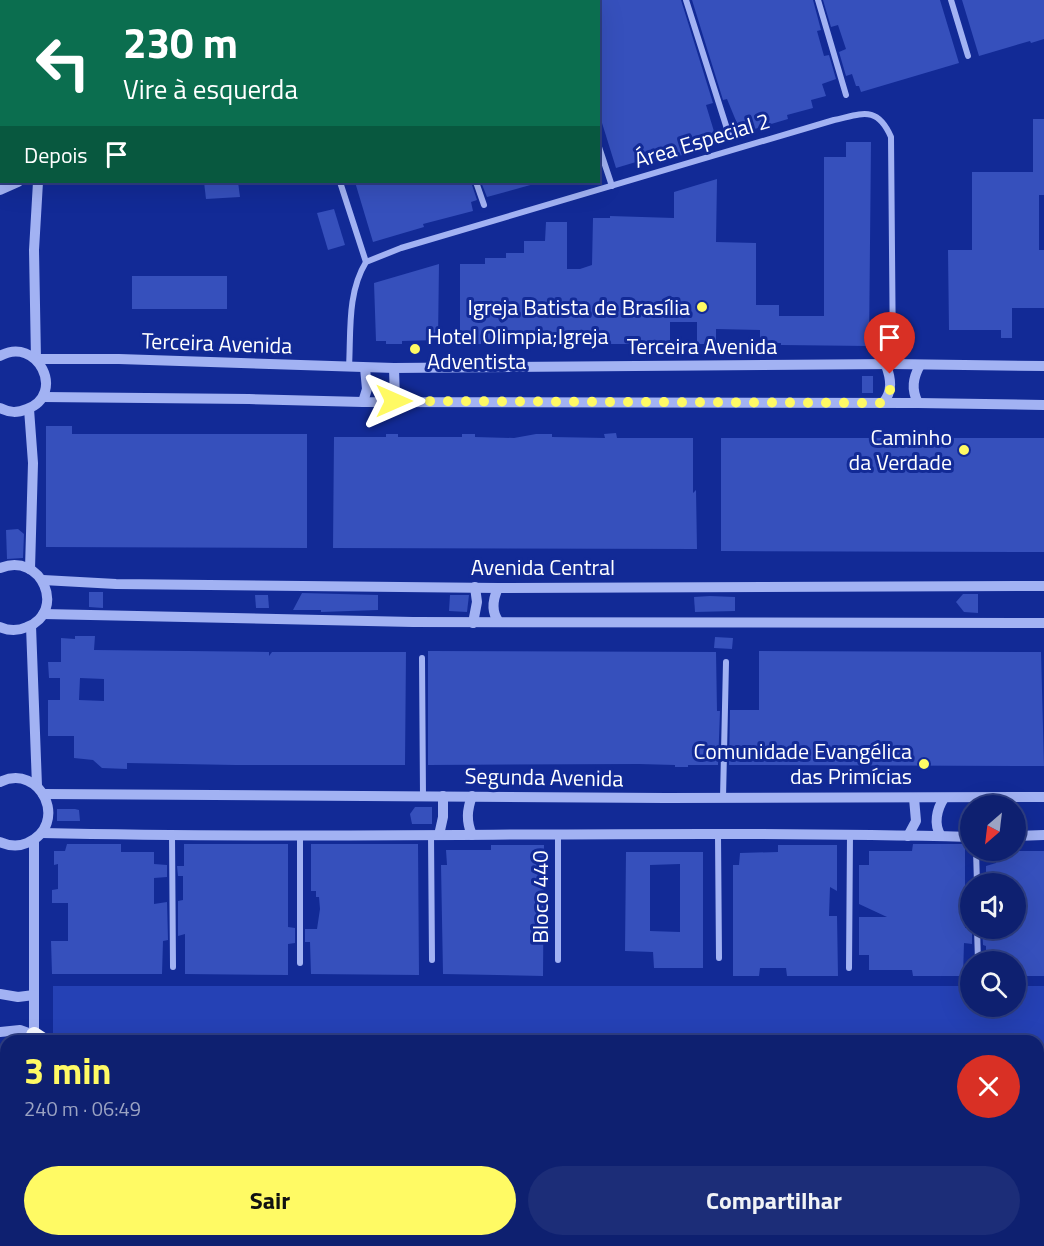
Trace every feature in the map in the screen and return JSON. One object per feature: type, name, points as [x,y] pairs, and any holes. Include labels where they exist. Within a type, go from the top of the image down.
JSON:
[{"type":"street","points":[[686,0],[729,135]]},
{"type":"street","points":[[818,0],[846,94]]},
{"type":"street","points":[[951,0],[968,56]]},
{"type":"street","name":"Área Especial 2","points":[[366,262],[401,248],[834,120],[862,114],[880,118],[885,123],[891,137],[890,364]]},
{"type":"street","points":[[600,150],[612,186]]},
{"type":"street","points":[[0,190],[14,183]]},
{"type":"street","points":[[0,408],[17,413],[29,409],[43,397],[47,384],[44,370],[36,359],[34,250],[38,183]]},
{"type":"street","points":[[340,183],[366,262],[356,283],[353,298],[349,367]]},
{"type":"street","points":[[476,183],[483,205]]},
{"type":"street","name":"Terceira Avenida","points":[[0,356],[13,351],[22,352],[36,359],[119,359],[365,368],[890,364],[1044,366]]},
{"type":"street","points":[[883,403],[891,385],[890,364]]},
{"type":"street","points":[[918,403],[913,388],[915,374],[920,365]]},
{"type":"street","points":[[363,402],[367,389],[365,368]]},
{"type":"street","points":[[394,368],[394,401]]},
{"type":"street","points":[[43,397],[363,402],[1044,405]]},
{"type":"street","points":[[29,409],[33,463],[30,568]]},
{"type":"street","points":[[0,568],[7,565],[30,568],[43,580],[47,591],[47,603],[43,614],[31,626],[19,630],[6,630],[0,627]]},
{"type":"street","name":"Avenida Central","points":[[43,580],[116,584],[498,588],[1044,585]]},
{"type":"street","points":[[473,623],[477,602],[475,587]]},
{"type":"street","points":[[498,588],[493,600],[495,617],[499,622]]},
{"type":"street","points":[[43,614],[473,623],[1044,623]]},
{"type":"street","points":[[0,842],[13,846],[23,845],[38,837],[47,824],[49,814],[40,790],[31,626]]},
{"type":"street","points":[[422,658],[423,796]]},
{"type":"street","points":[[723,798],[726,662]]},
{"type":"street","name":"Segunda Avenida","points":[[0,782],[15,778],[27,780],[40,790],[423,796],[1044,797]]},
{"type":"street","points":[[432,960],[435,835],[443,816],[443,796]]},
{"type":"street","points":[[472,796],[467,820],[472,835]]},
{"type":"street","points":[[908,836],[916,821],[914,798]]},
{"type":"street","points":[[941,836],[937,819],[938,810],[944,798]]},
{"type":"street","points":[[38,837],[558,834],[960,837]]},
{"type":"street","name":"Bloco 440","points":[[558,834],[558,960]]},
{"type":"street","points":[[718,835],[719,958]]},
{"type":"street","points":[[849,968],[850,835]]},
{"type":"street","points":[[1026,836],[1044,835]]},
{"type":"street","points":[[172,836],[173,967]]},
{"type":"street","points":[[300,836],[300,963]]},
{"type":"street","points":[[37,1035],[34,995],[38,837]]},
{"type":"street","points":[[0,994],[18,997],[34,995]]},
{"type":"street","points":[[0,1032],[20,1030],[29,1035]]},
{"type":"shaded area","points":[[53,986],[960,986],[960,1017],[1026,1017],[1026,986],[1044,986],[1044,1035],[56,1035],[53,1033]]},
{"type":"building","points":[[600,0],[681,0],[713,103],[706,105],[716,138],[680,149],[682,155],[668,160],[666,153],[616,168],[600,116]]},
{"type":"building","points":[[692,0],[813,0],[821,30],[817,31],[824,56],[829,55],[836,79],[822,84],[826,96],[811,100],[813,108],[787,115],[788,119],[741,133],[727,99],[723,100]]},
{"type":"building","points":[[823,0],[940,0],[959,63],[861,92],[852,74],[846,76],[839,52],[846,49],[838,25],[831,27]]},
{"type":"building","points":[[962,0],[1044,0],[1044,39],[979,56]]},
{"type":"building","points":[[1033,119],[1044,119],[1044,195],[1039,195],[1039,250],[1044,250],[1044,308],[1012,308],[1012,338],[1001,338],[1001,330],[949,330],[948,250],[972,250],[972,172],[1033,172]]},
{"type":"building","points":[[846,142],[871,142],[869,346],[760,343],[760,330],[716,329],[716,344],[697,344],[697,322],[670,322],[670,341],[652,342],[652,344],[610,344],[610,342],[594,341],[567,342],[567,345],[524,345],[524,342],[481,341],[481,344],[460,344],[460,264],[485,264],[485,258],[506,258],[506,253],[524,253],[524,241],[545,241],[546,222],[567,222],[567,269],[580,269],[592,265],[593,218],[610,218],[610,216],[674,218],[674,192],[717,179],[716,242],[756,243],[756,305],[779,305],[779,316],[824,316],[824,157],[846,157]]},
{"type":"building","points":[[204,183],[238,183],[240,197],[206,199]]},
{"type":"building","points":[[355,183],[471,183],[477,200],[471,202],[473,211],[423,224],[424,227],[373,242]]},
{"type":"building","points":[[481,183],[534,184],[487,197]]},
{"type":"building","points":[[334,209],[345,245],[328,250],[317,213]]},
{"type":"building","points":[[439,264],[438,340],[402,341],[402,344],[386,344],[386,341],[376,341],[374,283]]},
{"type":"building","points":[[132,276],[227,276],[227,309],[132,309]]},
{"type":"building","points":[[862,376],[873,376],[873,393],[862,393]]},
{"type":"building","points":[[46,426],[72,426],[72,434],[307,434],[307,548],[46,547]]},
{"type":"building","points":[[616,433],[617,438],[693,438],[693,493],[696,490],[697,549],[333,548],[334,437],[386,437],[386,434],[398,434],[398,437],[462,437],[462,434],[475,434],[475,437],[514,438],[552,434],[552,437],[605,438],[604,434]]},
{"type":"building","points":[[721,438],[1044,438],[1044,552],[721,551]]},
{"type":"building","points":[[18,529],[24,534],[23,558],[7,559],[6,530]]},
{"type":"building","points":[[89,592],[103,592],[103,608],[89,607]]},
{"type":"building","points":[[302,593],[378,595],[378,610],[321,612],[321,610],[293,610]]},
{"type":"building","points":[[963,594],[978,594],[978,613],[964,612],[956,602]]},
{"type":"building","points":[[255,595],[268,595],[269,608],[256,608]]},
{"type":"building","points":[[450,595],[469,595],[467,612],[449,611]]},
{"type":"building","points":[[694,597],[735,597],[735,611],[695,612]]},
{"type":"building","points":[[75,636],[95,636],[94,650],[269,652],[269,656],[272,652],[406,652],[405,765],[127,763],[127,769],[102,768],[93,760],[74,758],[74,736],[48,736],[48,700],[60,700],[60,678],[49,678],[48,662],[61,662],[61,638],[75,639]],"holes":[[[80,678],[104,679],[104,701],[79,700]]]},
{"type":"building","points":[[715,637],[733,638],[732,649],[714,648]]},
{"type":"building","points":[[428,651],[716,652],[717,711],[720,711],[718,765],[675,767],[675,765],[639,764],[428,765]]},
{"type":"building","points":[[759,651],[1041,652],[1044,766],[729,765],[730,710],[759,710]]},
{"type":"building","points":[[415,807],[432,807],[432,824],[412,824],[410,814]]},
{"type":"building","points":[[57,809],[79,810],[80,821],[57,821]]},
{"type":"building","points":[[67,844],[121,844],[121,852],[154,852],[154,864],[167,865],[167,877],[154,878],[154,904],[167,902],[168,940],[163,941],[162,974],[52,974],[51,941],[68,941],[68,903],[52,903],[52,890],[58,889],[58,864],[54,865],[54,851],[65,851]]},
{"type":"building","points":[[184,844],[288,844],[288,927],[295,928],[295,943],[288,944],[288,975],[185,974],[185,934],[178,936],[178,901],[183,900],[183,876],[178,876],[177,866],[184,866]]},
{"type":"building","points":[[311,844],[418,844],[419,975],[311,974],[310,942],[305,942],[305,929],[317,929],[320,909],[316,891],[311,891]]},
{"type":"building","points":[[913,844],[960,844],[960,861],[965,861],[965,873],[960,873],[960,939],[972,939],[972,944],[964,943],[964,951],[960,951],[960,976],[913,976],[912,970],[869,970],[869,955],[859,955],[859,917],[887,917],[859,904],[859,865],[869,865],[869,851],[912,851]]},
{"type":"building","points":[[491,845],[544,845],[543,976],[443,974],[441,865],[447,865],[446,850],[491,850]]},
{"type":"building","points":[[778,845],[837,845],[837,891],[830,887],[829,916],[837,916],[838,976],[787,976],[786,968],[760,968],[759,976],[733,976],[733,865],[739,865],[740,853],[778,852]]},
{"type":"building","points":[[1026,851],[1044,851],[1044,976],[1026,976],[1026,951],[986,951],[986,946],[983,945],[983,939],[1026,939],[1026,873],[986,873],[986,866],[996,861],[1026,861]]},
{"type":"building","points":[[626,852],[703,852],[703,968],[654,968],[653,952],[625,951]],"holes":[[[680,864],[680,932],[650,931],[650,865]]]},
{"type":"place","name":"Igreja Batista de Brasília","points":[[702,307]]},
{"type":"place","name":"Hotel Olimpia;Igreja Adventista","points":[[415,349]]},
{"type":"place","name":"Caminho da Verdade","points":[[964,450]]},
{"type":"place","name":"Comunidade Evangélica das Primícias","points":[[924,764]]},
{"type":"route","points":[[394,401],[883,403],[890,391],[890,374]]}]
